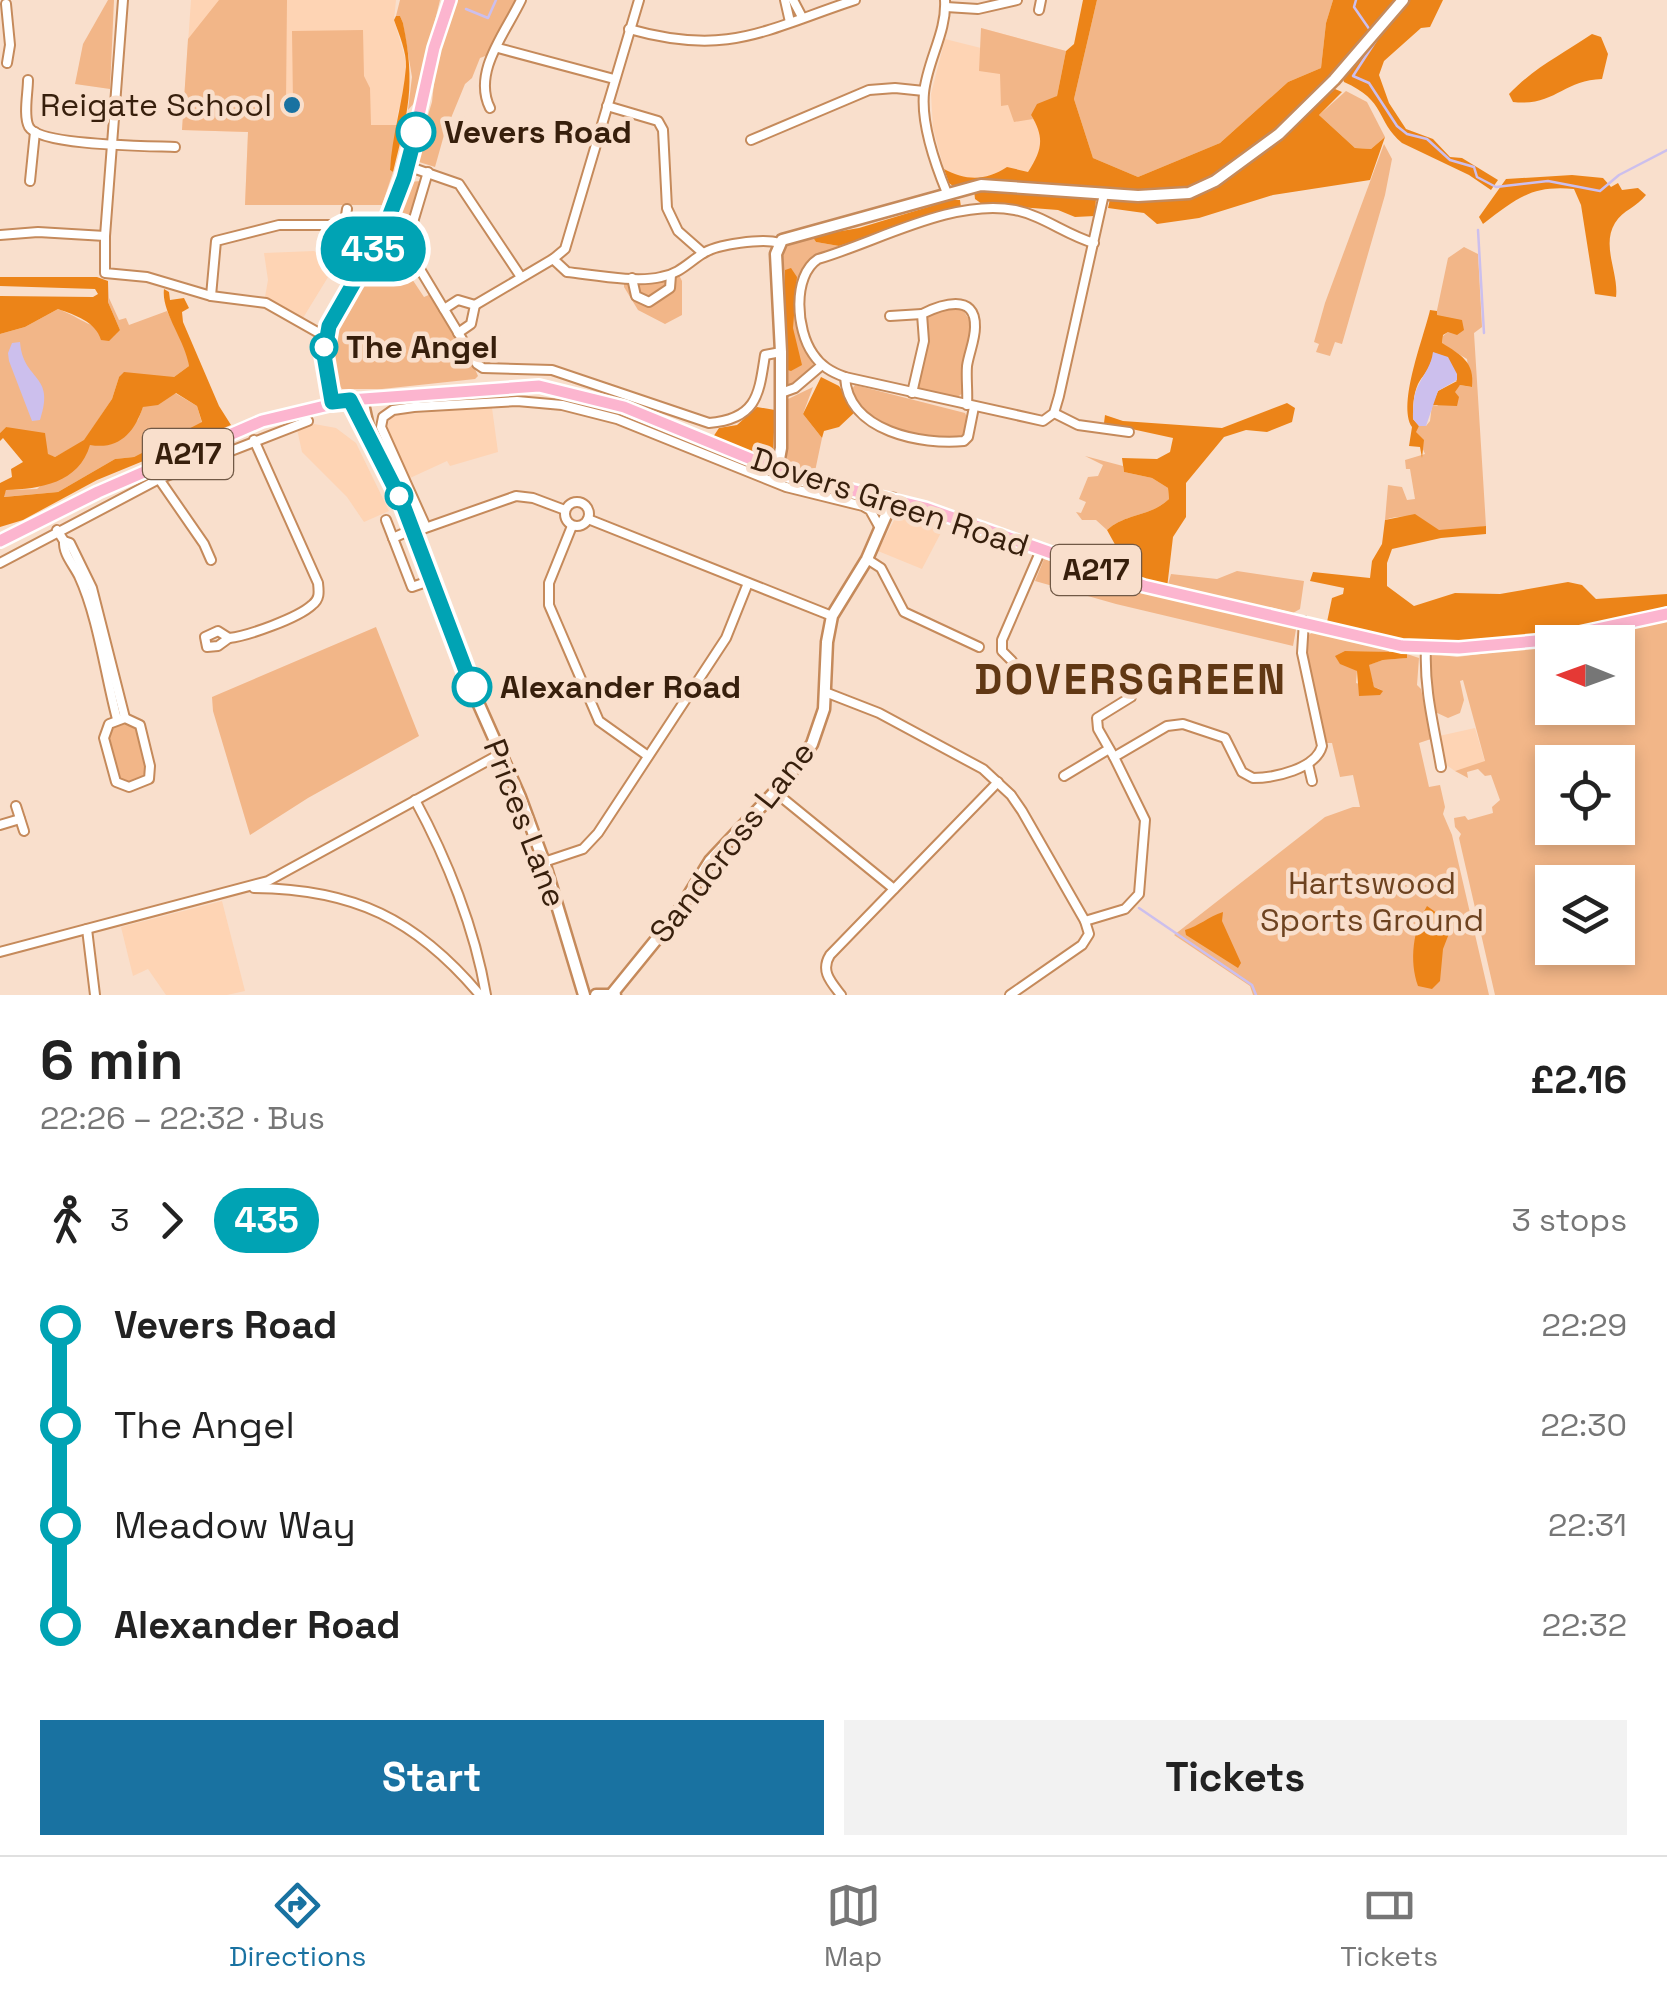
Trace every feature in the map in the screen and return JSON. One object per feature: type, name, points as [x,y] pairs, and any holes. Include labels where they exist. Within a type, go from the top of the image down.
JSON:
[{"type":"main road","points":[[332,402],[324,366],[326,337],[336,310],[384,230],[407,166],[446,2]]},
{"type":"main road","name":"Dovers Green Road","points":[[356,399],[413,401],[522,386],[573,392],[624,407],[777,470],[788,481],[893,499],[1144,586],[1402,646],[1548,640],[1667,614]]},
{"type":"main road","name":"A217","points":[[0,541],[98,492],[256,423],[356,399]]},
{"type":"street","points":[[123,0],[105,236],[106,273],[164,280],[211,296],[266,303],[326,337]]},
{"type":"street","points":[[490,108],[484,76],[521,0]]},
{"type":"street","points":[[444,309],[458,300],[475,305],[553,259],[568,240],[639,0]]},
{"type":"street","points":[[789,0],[790,22]]},
{"type":"street","points":[[789,0],[802,17]]},
{"type":"street","points":[[629,30],[718,43],[763,34],[855,0]]},
{"type":"street","points":[[948,193],[924,116],[924,91],[945,3],[978,8],[1018,0]]},
{"type":"street","points":[[1039,10],[1041,0]]},
{"type":"street","points":[[553,259],[566,272],[648,280],[671,275],[703,252],[760,241],[779,243],[792,236],[980,186],[1164,197],[1189,193],[1215,181],[1304,111],[1403,0]]},
{"type":"street","points":[[6,4],[10,45],[6,62]]},
{"type":"street","points":[[498,48],[614,79]]},
{"type":"street","points":[[28,80],[28,124],[34,132],[76,142],[175,146]]},
{"type":"street","points":[[751,140],[869,90],[924,91]]},
{"type":"street","points":[[607,106],[658,122],[662,130],[667,208],[678,231],[703,252]]},
{"type":"street","points":[[30,181],[34,132]]},
{"type":"street","points":[[407,166],[459,184],[522,277]]},
{"type":"street","points":[[428,172],[408,244],[412,257],[483,368],[552,370],[709,423],[728,420],[752,404],[762,387],[765,355],[781,352]]},
{"type":"street","points":[[1054,413],[1104,194]]},
{"type":"street","points":[[1054,413],[1038,421],[845,377],[822,365],[808,345],[802,322],[803,276],[818,258],[959,212],[995,208],[1030,214],[1094,243]]},
{"type":"street","points":[[211,296],[216,241],[279,225],[343,230],[347,210]]},
{"type":"street","points":[[0,235],[38,232],[105,236]]},
{"type":"street","points":[[777,470],[781,448],[776,254],[779,243]]},
{"type":"street","points":[[632,278],[636,296],[648,302],[670,288],[671,275]]},
{"type":"street","points":[[845,377],[848,392],[865,415],[887,430],[914,440],[968,438],[967,370],[975,329],[973,316],[953,302],[922,314],[890,316]]},
{"type":"street","points":[[458,333],[471,324],[475,305]]},
{"type":"street","points":[[912,392],[924,342],[922,314]]},
{"type":"street","points":[[780,392],[796,388],[822,365]]},
{"type":"street","name":"Prices Lane","points":[[356,399],[363,427],[376,437],[418,529],[432,580],[544,862],[584,995]]},
{"type":"street","name":"Dovers Green Road","points":[[383,417],[413,401],[562,404],[617,419],[863,506],[870,510],[882,530]]},
{"type":"street","points":[[1054,413],[1078,425],[1129,432]]},
{"type":"street","name":"Prices Lane","points":[[376,437],[383,417]]},
{"type":"street","points":[[0,563],[159,478],[308,420]]},
{"type":"street","points":[[229,638],[306,609],[317,600],[319,592],[254,440]]},
{"type":"street","points":[[159,478],[211,560]]},
{"type":"street","points":[[392,538],[516,496],[566,510]]},
{"type":"street","name":"Sandcross Lane","points":[[596,995],[614,994],[677,914],[710,860],[800,762],[818,733],[832,616],[867,559],[893,499]]},
{"type":"street","points":[[581,503],[588,519],[582,526],[572,526],[566,520],[566,510],[570,504],[581,503]]},
{"type":"street","points":[[588,519],[832,616]]},
{"type":"street","points":[[386,520],[412,587],[432,580]]},
{"type":"street","points":[[572,526],[549,583],[548,605],[599,722],[648,756]]},
{"type":"street","points":[[57,530],[80,577],[121,719]]},
{"type":"street","points":[[1012,660],[1002,651],[1002,640],[1041,550]]},
{"type":"street","points":[[867,559],[881,568],[904,612],[979,647]]},
{"type":"street","points":[[544,862],[589,844],[726,638],[748,582]]},
{"type":"street","points":[[1064,776],[1178,723],[1225,738],[1242,772],[1252,778],[1308,764],[1320,756],[1322,746],[1302,653],[1304,621]]},
{"type":"street","points":[[1426,648],[1426,693],[1442,767]]},
{"type":"street","points":[[825,692],[879,713],[960,755],[998,782],[1022,811],[1086,921],[1089,934],[1082,946],[1010,995]]},
{"type":"street","points":[[1086,921],[1125,910],[1139,894],[1145,820],[1096,723],[1102,714],[1131,697]]},
{"type":"street","points":[[121,719],[140,725],[150,766],[149,779],[129,787],[116,782],[104,738],[106,728],[121,719]]},
{"type":"street","points":[[0,952],[247,888],[290,871],[500,754]]},
{"type":"street","points":[[1308,764],[1312,780]]},
{"type":"street","points":[[841,995],[829,980],[826,964],[830,955],[998,782]]},
{"type":"street","points":[[774,792],[894,889]]},
{"type":"street","points":[[415,800],[448,874],[477,959],[483,995]]},
{"type":"street","points":[[16,806],[24,831]]},
{"type":"street","points":[[0,825],[20,818]]},
{"type":"street","points":[[290,871],[297,889]]},
{"type":"street","points":[[247,888],[297,889],[370,906],[402,923],[483,995]]},
{"type":"street","points":[[86,929],[94,995]]},
{"type":"street","points":[[457,968],[477,959]]},
{"type":"shaded area","name":"Reigate School","points":[[191,0],[396,0],[394,20],[407,65],[390,170],[393,172],[382,205],[245,205],[248,132],[182,130]]},
{"type":"shaded area","points":[[1083,0],[1097,0],[1074,99],[1093,158],[1138,177],[1220,143],[1288,82],[1321,68],[1333,0],[1443,0],[1430,27],[1421,28],[1384,61],[1379,75],[1389,103],[1406,129],[1433,139],[1450,157],[1462,158],[1498,180],[1491,190],[1402,143],[1367,96],[1344,82],[1342,76],[1379,34],[1372,26],[1280,128],[1253,151],[1195,185],[1164,193],[980,183],[954,187],[944,169],[976,178],[1007,167],[1028,172],[1040,144],[1031,115],[1037,104],[1057,96],[1066,51],[1074,44]]},
{"type":"shaded area","points":[[396,16],[403,23],[410,82],[393,172],[391,157],[406,67]]},
{"type":"shaded area","points":[[981,28],[1066,51],[1041,131],[1041,151],[1028,173],[963,179],[944,169],[933,128],[931,94],[945,39],[981,48]]},
{"type":"shaded area","points":[[1592,34],[1601,37],[1608,54],[1602,79],[1577,84],[1539,101],[1513,102],[1509,94],[1519,85]]},
{"type":"shaded area","points":[[1335,89],[1342,92],[1319,115],[1355,148],[1371,149],[1385,137],[1370,180],[1273,195],[1199,218],[1157,224],[1144,213],[1108,208],[1110,199],[1189,197],[1292,127]]},
{"type":"shaded area","points":[[1572,175],[1603,178],[1611,187],[1618,183],[1622,190],[1638,188],[1646,195],[1618,219],[1611,232],[1616,297],[1595,294],[1581,205],[1574,189],[1535,192],[1483,224],[1479,217],[1506,179]]},
{"type":"shaded area","points":[[974,190],[1096,198],[1095,216],[1075,217],[1058,210],[982,204],[975,199]]},
{"type":"shaded area","points":[[960,200],[961,207],[839,246],[816,242],[812,236],[859,228]]},
{"type":"shaded area","points":[[314,251],[336,264],[303,318],[265,297],[268,280],[264,253]]},
{"type":"shaded area","points":[[791,268],[797,277],[793,328],[802,365],[791,371],[784,369],[785,270]]},
{"type":"shaded area","points":[[0,277],[97,277],[108,281],[108,302],[120,330],[109,341],[101,340],[90,324],[58,309],[25,327],[0,334],[0,296],[98,294],[95,289],[0,286]]},
{"type":"shaded area","points":[[164,289],[170,300],[184,298],[189,308],[182,312],[183,322],[231,425],[97,480],[23,520],[0,527],[0,483],[12,477],[11,469],[23,462],[3,438],[0,441],[0,433],[6,427],[45,433],[48,454],[55,457],[84,440],[112,399],[124,372],[174,377],[189,366]],"holes":[[[176,393],[197,406],[202,422],[134,457],[115,459],[58,492],[4,497],[6,490],[32,488],[68,476],[85,458],[90,445],[109,445],[124,438],[143,407],[158,405]]]},
{"type":"shaded area","points":[[1430,310],[1462,320],[1464,330],[1457,335],[1448,332],[1442,343],[1469,365],[1472,387],[1460,385],[1455,392],[1459,397],[1457,406],[1432,405],[1438,391],[1457,381],[1431,362],[1418,384],[1414,401],[1413,419],[1419,426],[1416,432],[1424,440],[1422,458],[1420,447],[1409,446],[1412,427],[1408,403]]},
{"type":"shaded area","points":[[20,342],[22,355],[44,394],[40,420],[32,421],[9,361],[12,343]]},
{"type":"shaded area","points":[[1433,352],[1448,357],[1457,380],[1438,391],[1426,426],[1419,426],[1413,419],[1414,396]]},
{"type":"shaded area","points":[[821,377],[839,386],[856,411],[839,427],[824,431],[822,438],[803,414]]},
{"type":"shaded area","points":[[1287,403],[1295,408],[1292,422],[1267,432],[1246,430],[1224,437],[1186,483],[1186,517],[1173,537],[1167,588],[1134,579],[1107,530],[1162,505],[1169,499],[1168,488],[1152,478],[1124,472],[1122,458],[1157,459],[1170,452],[1173,438],[1104,423],[1105,415],[1123,421],[1222,428]]},
{"type":"shaded area","points":[[757,407],[775,410],[773,454],[767,460],[713,437],[719,428],[737,425]]},
{"type":"shaded area","points":[[492,408],[498,452],[450,466],[447,461],[410,478],[387,427],[391,415]]},
{"type":"shaded area","points":[[314,424],[336,428],[356,443],[389,511],[364,522],[347,497],[302,452],[297,429]]},
{"type":"shaded area","points":[[900,509],[945,525],[922,569],[878,551]]},
{"type":"shaded area","points":[[1415,514],[1439,530],[1486,526],[1486,534],[1441,538],[1392,549],[1387,563],[1387,586],[1414,606],[1455,593],[1500,594],[1568,582],[1582,585],[1596,599],[1667,594],[1667,606],[1592,625],[1535,625],[1535,635],[1459,644],[1406,642],[1327,622],[1332,598],[1343,594],[1344,588],[1310,581],[1313,572],[1370,578],[1372,561],[1382,544],[1385,520]]},
{"type":"shaded area","points":[[1345,651],[1399,652],[1407,654],[1407,658],[1369,665],[1374,687],[1383,691],[1380,695],[1359,696],[1357,671],[1340,664],[1335,656]]},
{"type":"shaded area","points":[[1475,728],[1485,762],[1455,771],[1445,764],[1439,736]]},
{"type":"shaded area","points":[[222,901],[245,991],[227,995],[166,995],[148,969],[133,976],[121,927]]},
{"type":"shaded area","points":[[1427,906],[1441,916],[1450,931],[1443,949],[1440,981],[1432,989],[1418,986],[1413,956]]},
{"type":"shaded area","points":[[1223,912],[1222,921],[1241,963],[1238,968],[1186,935],[1185,930]]},
{"type":"green space","points":[[108,0],[114,0],[110,89],[75,84],[83,44]]},
{"type":"green space","name":"Reigate School","points":[[219,0],[287,0],[286,103],[293,103],[292,31],[363,30],[371,125],[397,125],[390,170],[393,172],[382,205],[245,205],[248,132],[182,130],[188,39]]},
{"type":"green space","points":[[400,0],[440,0],[415,102],[408,110],[412,77],[403,23],[396,16]]},
{"type":"green space","points":[[455,0],[517,0],[488,55],[480,58],[472,78],[465,84],[435,167],[419,162],[416,155]]},
{"type":"green space","points":[[1097,0],[1333,0],[1321,68],[1288,82],[1220,143],[1138,177],[1093,158],[1074,99]]},
{"type":"green space","points":[[981,28],[1066,51],[1057,96],[1031,115],[1033,119],[1014,122],[1008,105],[1001,106],[1000,74],[979,71]]},
{"type":"green space","points":[[1346,91],[1367,102],[1385,137],[1371,149],[1355,148],[1319,115]]},
{"type":"green space","points":[[1384,144],[1392,159],[1385,195],[1342,344],[1335,342],[1330,356],[1316,352],[1319,344],[1314,342],[1325,303]]},
{"type":"green space","points":[[421,181],[406,238],[419,274],[412,279],[424,297],[431,294],[463,347],[457,351],[465,363],[471,360],[478,376],[382,389],[342,389],[334,372],[336,333],[389,233],[408,182]]},
{"type":"green space","points":[[812,236],[816,242],[839,246],[809,260],[798,279],[798,330],[814,366],[789,386],[784,381],[782,249],[785,243]]},
{"type":"green space","points":[[1464,247],[1478,254],[1482,327],[1474,333],[1486,526],[1443,531],[1407,517],[1385,520],[1388,485],[1402,487],[1407,500],[1415,499],[1405,460],[1425,454],[1415,431],[1430,421],[1432,405],[1437,406],[1460,385],[1471,387],[1467,359],[1442,344],[1448,332],[1436,315],[1448,258]]},
{"type":"green space","points":[[679,275],[682,315],[665,324],[638,310],[624,287],[624,280],[651,283]]},
{"type":"green space","points":[[108,281],[109,298],[119,320],[126,318],[129,325],[167,311],[187,352],[189,366],[174,377],[119,377],[112,399],[84,441],[55,457],[48,455],[45,442],[6,427],[0,433],[0,334],[25,327],[58,309],[95,326],[120,330],[108,302]]},
{"type":"green space","points":[[949,306],[962,309],[971,322],[964,392],[955,399],[918,390],[928,337],[926,318]]},
{"type":"green space","points":[[855,385],[965,413],[965,434],[933,439],[884,425],[859,403],[852,389]]},
{"type":"green space","points":[[813,387],[803,414],[822,438],[814,476],[790,468],[787,462],[786,404],[788,399]]},
{"type":"green space","points":[[175,393],[197,406],[202,423],[134,457],[115,459],[58,492],[3,497],[6,490],[37,489],[90,445],[138,420],[143,407]]},
{"type":"green space","points":[[1085,456],[1123,466],[1124,472],[1152,478],[1168,488],[1169,499],[1107,530],[1096,520],[1082,520],[1076,512],[1081,513],[1086,502],[1079,499],[1088,477],[1098,476],[1103,465]]},
{"type":"green space","points":[[1044,559],[1197,605],[1297,624],[1293,646],[1035,581]]},
{"type":"green space","points":[[1237,571],[1304,581],[1300,609],[1293,613],[1270,607],[1269,610],[1167,588],[1171,574],[1217,579]]},
{"type":"green space","name":"Hartswood Sports Ground","points":[[1667,619],[1667,995],[1495,995],[1461,834],[1454,818],[1465,816],[1468,820],[1493,813],[1492,807],[1500,800],[1491,775],[1485,776],[1478,769],[1467,772],[1468,778],[1455,771],[1485,761],[1463,680],[1460,713],[1448,718],[1433,711],[1429,692],[1433,654],[1457,657],[1535,647],[1535,725],[1635,725],[1635,626]]},
{"type":"green space","points":[[376,627],[419,736],[250,835],[212,697]]},
{"type":"green space","name":"Hartswood Sports Ground","points":[[1317,629],[1388,649],[1389,652],[1345,651],[1357,671],[1356,683],[1382,690],[1374,687],[1368,665],[1406,658],[1407,654],[1419,658],[1417,685],[1431,739],[1419,743],[1429,787],[1440,785],[1443,814],[1452,835],[1489,995],[1253,995],[1250,986],[1174,935],[1325,817],[1360,807],[1353,775],[1340,777],[1332,743],[1326,743],[1305,644],[1306,637]]},
{"type":"green space","points":[[127,721],[142,739],[146,756],[143,779],[133,785],[118,779],[107,740],[111,727]]},
{"type":"waterway","points":[[466,9],[488,18],[496,0]]},
{"type":"waterway","points":[[1356,0],[1354,7],[1372,33]]},
{"type":"waterway","points":[[1377,39],[1353,76],[1369,83],[1397,126],[1407,134],[1427,139],[1450,160],[1474,167],[1477,177],[1496,187],[1548,181],[1600,191],[1619,175],[1667,150]]},
{"type":"waterway","points":[[1478,230],[1484,333]]},
{"type":"waterway","points":[[1139,908],[1252,985],[1256,995]]},
{"type":"bus line","name":"435","points":[[416,132],[384,230],[329,326],[324,366],[332,402],[350,400],[402,502],[472,687]]},
{"type":"place","name":"Reigate School","points":[[292,105]]},
{"type":"place","name":"Vevers Road","points":[[416,132]]},
{"type":"place","name":"The Angel","points":[[324,347]]},
{"type":"place","name":"Alexander Road","points":[[472,687]]},
{"type":"district","name":"DOVERSGREEN","points":[[1131,679]]}]
